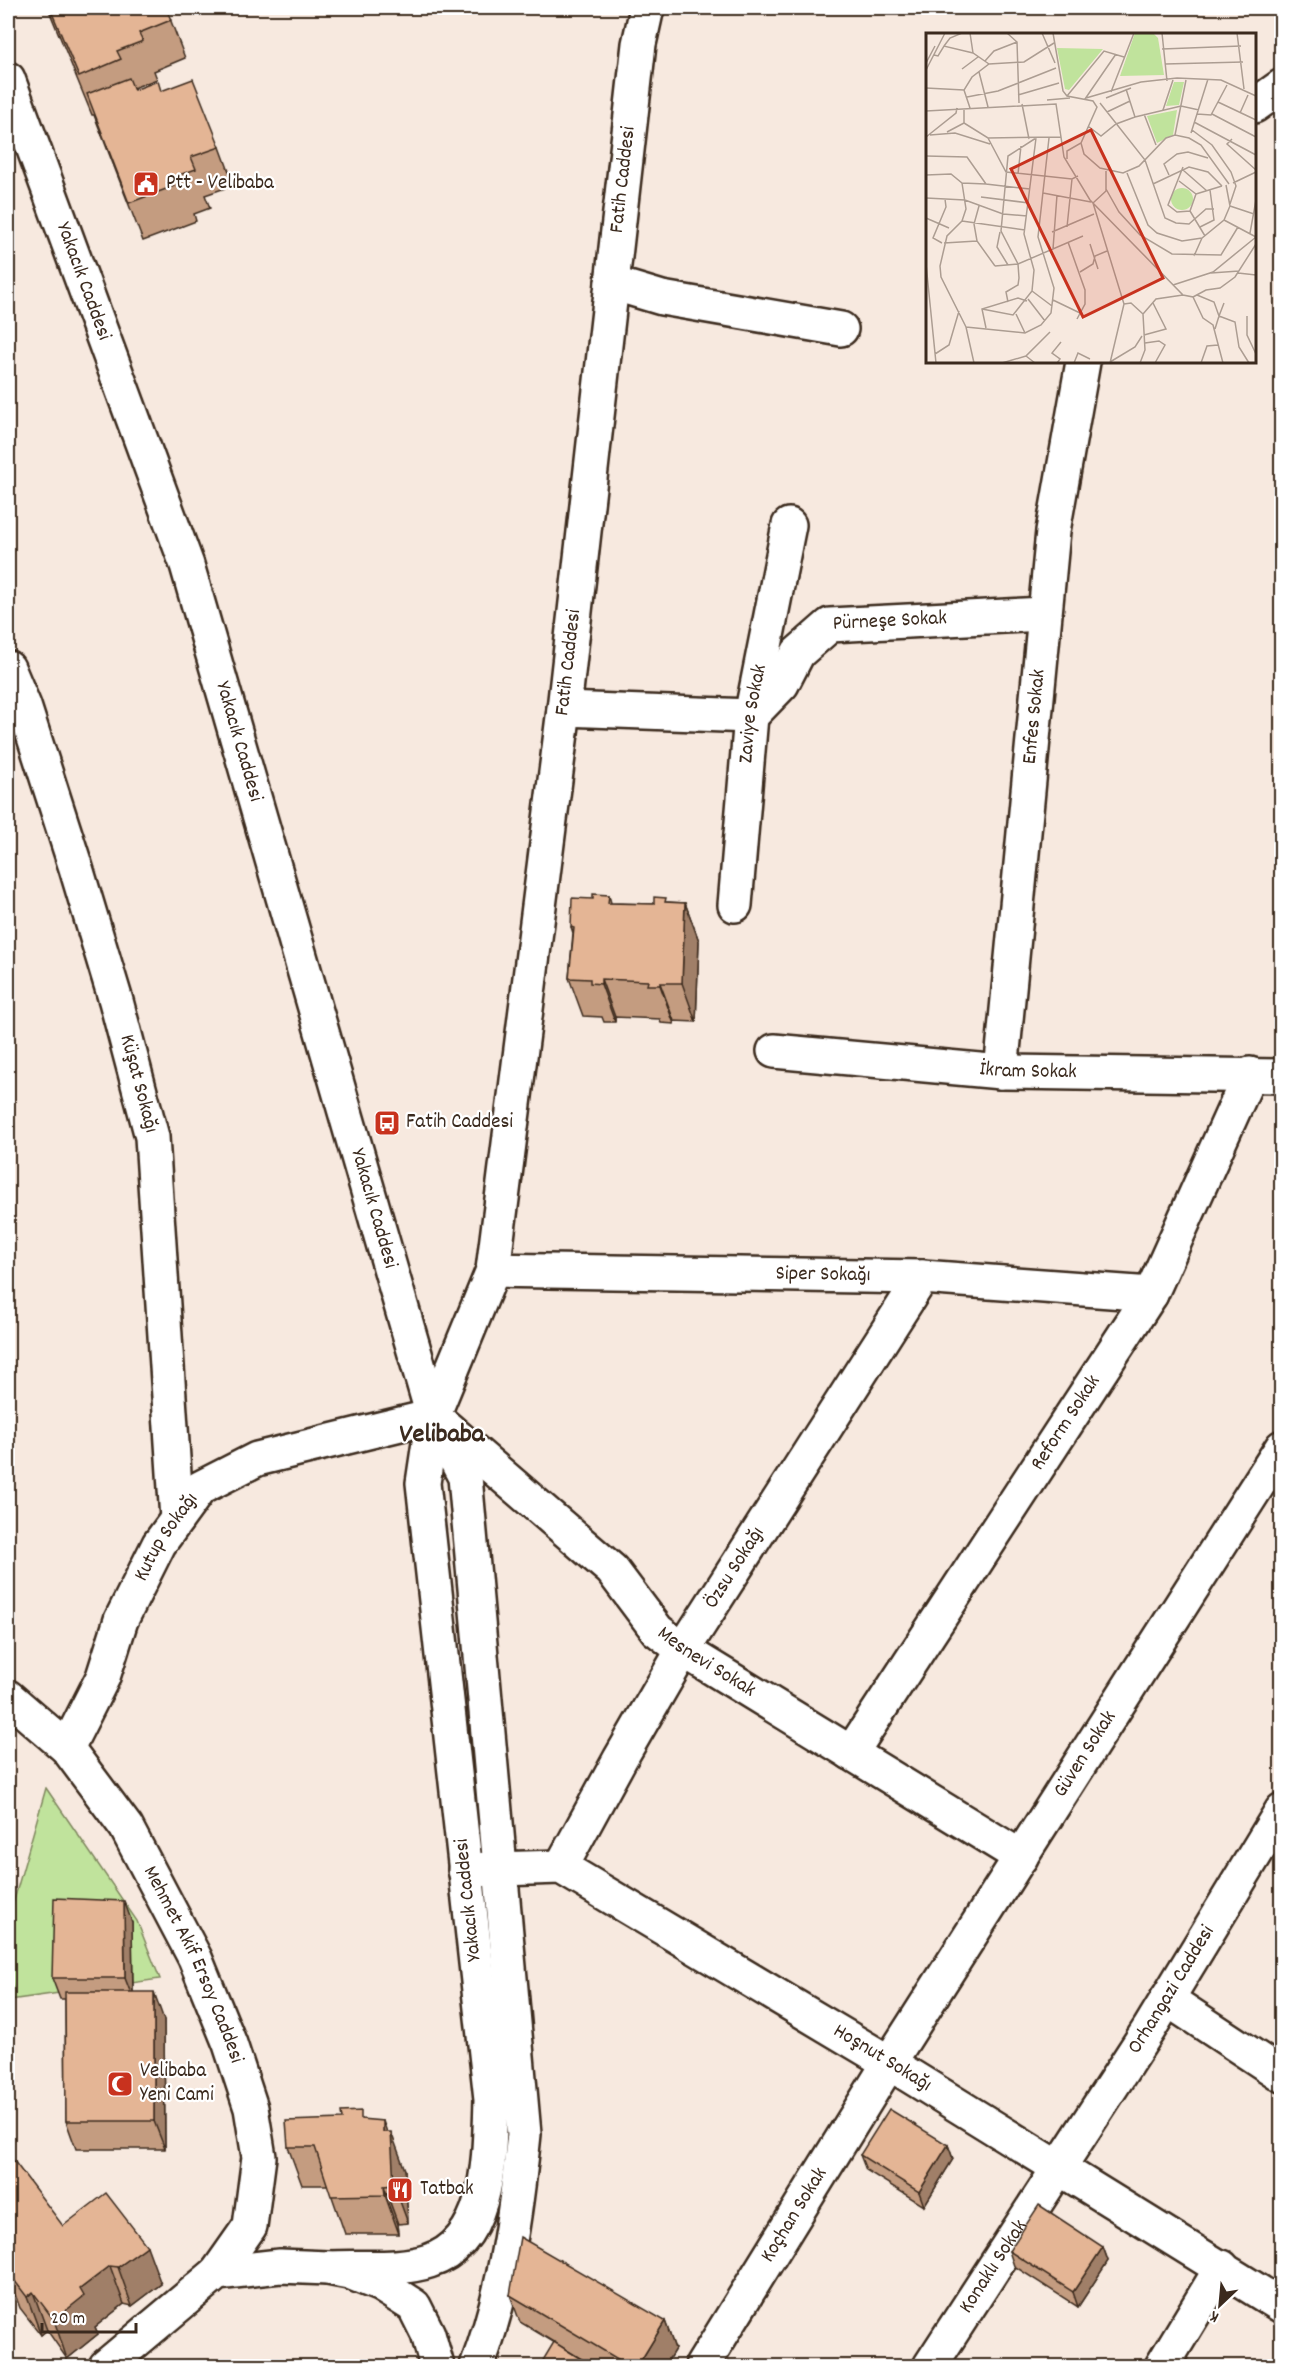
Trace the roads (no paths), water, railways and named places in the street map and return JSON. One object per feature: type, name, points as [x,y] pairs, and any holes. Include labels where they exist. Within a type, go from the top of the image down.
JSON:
[{"type":"street","name":"Fatih Caddesi","points":[[433,1416],[493,1270],[564,709],[639,44],[647,8]]},
{"type":"street","name":"Yakacık Caddesi","points":[[8,79],[187,565],[433,1416],[465,1477],[524,2134],[518,2198],[498,2298],[477,2367]]},
{"type":"street","points":[[1256,105],[1281,86]]},
{"type":"street","points":[[612,283],[662,298],[841,329]]},
{"type":"street","name":"Enfes Sokak","points":[[1001,1072],[1053,531],[1083,363]]},
{"type":"street","name":"Zaviye Sokak","points":[[735,905],[751,716],[789,525]]},
{"type":"street","name":"Pürneşe Sokak","points":[[751,716],[782,684],[798,653],[830,625],[1044,614]]},
{"type":"street","name":"Küşat Sokağı","points":[[8,668],[24,706],[76,868],[116,1001],[152,1137],[177,1519]]},
{"type":"street","points":[[564,709],[751,716]]},
{"type":"street","name":"İkram Sokak","points":[[774,1052],[1001,1072],[1266,1075]]},
{"type":"street","name":"Reform Sokak","points":[[851,1753],[1151,1294],[1266,1075]]},
{"type":"street","name":"Siper Sokağı","points":[[493,1270],[922,1277],[1151,1294]]},
{"type":"street","name":"Özsu Sokağı","points":[[561,1867],[683,1650],[922,1277]]},
{"type":"street","name":"Yakacık Caddesi","points":[[328,2268],[409,2265],[429,2261],[448,2253],[465,2235],[480,2207],[489,2153],[491,2099],[423,1483],[433,1416]]},
{"type":"street","name":"Kutup Sokağı","points":[[67,1748],[103,1677],[121,1620],[159,1544],[200,1488],[256,1459],[433,1416]]},
{"type":"street","name":"Mesnevi Sokak","points":[[433,1416],[612,1570],[657,1630],[683,1650],[1020,1857]]},
{"type":"street","name":"Güven Sokak","points":[[889,2063],[1281,1447]]},
{"type":"street","name":"Mehmet Akif Ersoy Caddesi","points":[[8,1697],[67,1748],[126,1827],[195,1958],[230,2044],[251,2108],[259,2157],[250,2226],[217,2273],[106,2367]]},
{"type":"street","name":"Orhangazi Caddesi","points":[[1059,2169],[1279,1818]]},
{"type":"street","points":[[465,1870],[561,1867]]},
{"type":"street","name":"Hoşnut Sokağı","points":[[561,1867],[889,2063],[1222,2267],[1281,2306]]},
{"type":"street","points":[[1167,1999],[1281,2075]]},
{"type":"street","name":"Koçhan Sokak","points":[[702,2367],[889,2063]]},
{"type":"street","name":"Konaklı Sokak","points":[[930,2367],[1059,2169]]},
{"type":"street","points":[[217,2273],[280,2266],[328,2268],[349,2272],[381,2285],[414,2306],[428,2334],[437,2367]]},
{"type":"street","points":[[1162,2367],[1222,2267]]},
{"type":"place","name":"Ptt - Velibaba","points":[[146,184]]},
{"type":"place","name":"Fatih Caddesi","points":[[387,1123]]},
{"type":"place","name":"Velibaba Yeni Cami","points":[[120,2084]]},
{"type":"place","name":"Tatbak","points":[[400,2190]]},
{"type":"district","name":"Velibaba","points":[[442,1435]]}]
